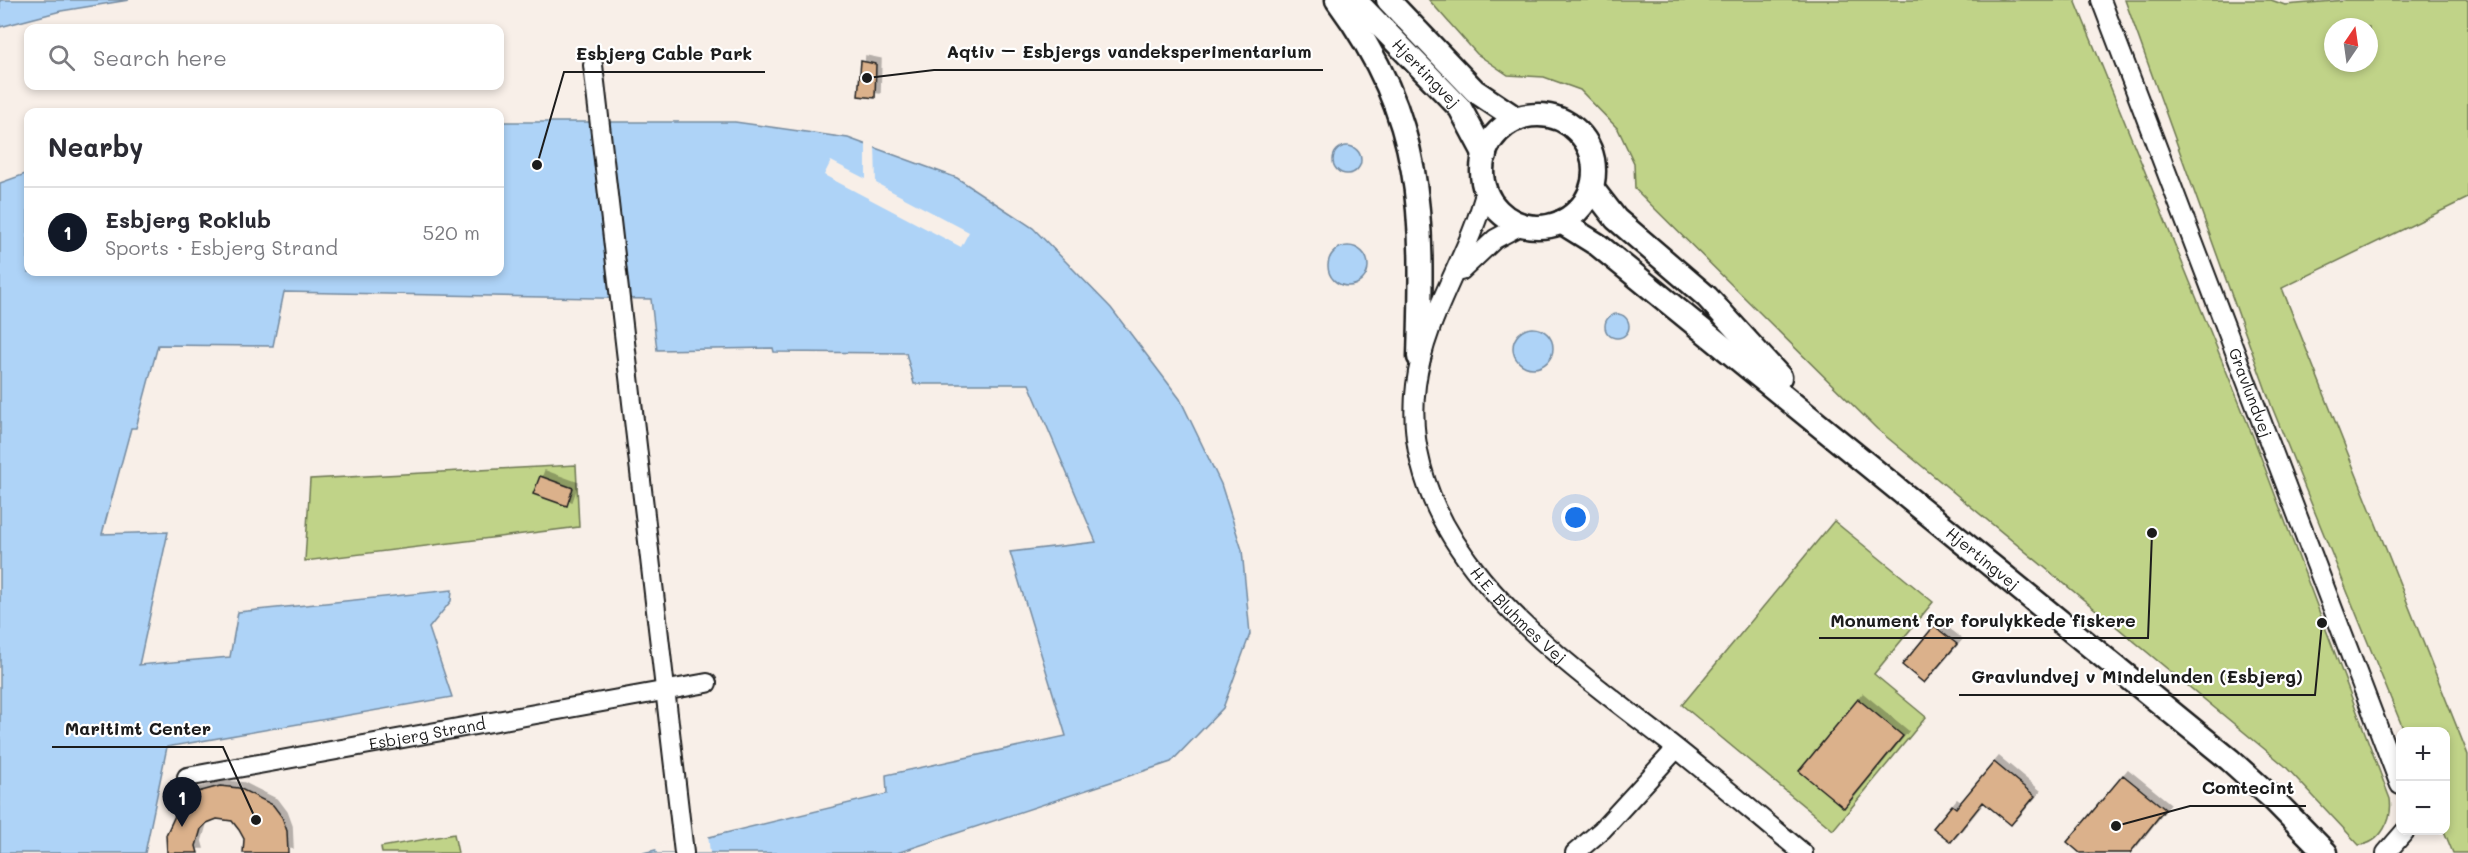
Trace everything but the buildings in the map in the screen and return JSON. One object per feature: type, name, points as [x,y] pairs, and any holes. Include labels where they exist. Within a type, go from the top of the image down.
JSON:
[{"type":"main road","points":[[1337,0],[1363,35],[1396,103],[1413,158],[1421,222],[1419,357]]},
{"type":"main road","name":"Hjertingvej","points":[[1355,0],[1460,108],[1485,155]]},
{"type":"main road","name":"Hjertingvej","points":[[1388,0],[1475,91],[1517,118]]},
{"type":"main road","points":[[1535,115],[1553,116],[1570,124],[1583,136],[1592,152],[1594,170],[1592,188],[1585,202],[1574,214],[1561,222],[1542,226],[1523,224],[1507,217],[1494,205],[1486,190],[1482,173],[1485,155],[1492,140],[1503,127],[1517,118],[1535,115]]},
{"type":"main road","name":"Hjertingvej","points":[[1592,188],[1616,219],[1707,297],[1827,429]]},
{"type":"main road","name":"Hjertingvej","points":[[1561,222],[1598,245],[2230,759],[2271,796],[2326,853]]},
{"type":"street","name":"Gravlundvej","points":[[2101,0],[2398,781]]},
{"type":"street","points":[[593,65],[684,853]]},
{"type":"street","name":"H.E. Bluhmes Vej","points":[[1486,190],[1478,222],[1419,357],[1415,388],[1415,420],[1421,463],[1439,515],[1469,563],[1502,602],[1563,660],[1676,748],[1803,853]]},
{"type":"street","name":"H.E. Bluhmes Vej","points":[[1452,282],[1471,260],[1495,239],[1523,224]]},
{"type":"street","name":"Esbjerg Strand","points":[[188,777],[707,683]]},
{"type":"street","points":[[1575,853],[1602,830],[1676,748]]},
{"type":"street","points":[[2386,853],[2402,835]]},
{"type":"green space","points":[[1429,0],[2075,0],[2254,439],[2390,799],[2390,814],[2379,835],[2367,844],[2359,845],[2285,766],[1877,429],[1635,189],[1634,163],[1618,129],[1580,90],[1544,77],[1508,75],[1477,54]]},
{"type":"green space","points":[[2125,0],[2271,0],[2285,5],[2345,0],[2468,0],[2468,198],[2282,288],[2468,755],[2468,853],[2453,853],[2446,835],[2450,835],[2450,727],[2402,727],[2272,407]]},
{"type":"green space","points":[[576,465],[579,527],[305,561],[310,479]]},
{"type":"green space","points":[[1834,521],[1933,602],[1874,674],[1926,717],[1833,830],[1682,705]]},
{"type":"green space","points":[[454,834],[458,853],[382,853],[381,847]]},
{"type":"water","points":[[0,0],[129,0],[61,11],[0,27]]},
{"type":"water","points":[[504,122],[735,122],[848,138],[957,178],[1033,228],[1111,308],[1180,399],[1221,484],[1242,550],[1250,634],[1223,708],[1171,762],[897,853],[643,853],[887,794],[886,775],[1066,736],[1010,552],[1096,542],[1029,384],[914,384],[906,353],[774,352],[773,348],[657,350],[651,299],[284,292],[273,346],[158,345],[136,428],[131,428],[102,534],[168,532],[139,665],[230,657],[238,612],[452,590],[451,601],[429,628],[452,697],[167,747],[145,853],[0,853],[0,183],[24,174],[24,276],[504,276]]},
{"type":"water","points":[[1347,146],[1357,150],[1361,160],[1357,170],[1347,174],[1337,170],[1333,160],[1337,150]]},
{"type":"water","points":[[1348,246],[1356,247],[1362,252],[1367,258],[1367,274],[1362,280],[1356,285],[1348,286],[1340,285],[1334,280],[1329,274],[1328,266],[1329,258],[1334,252],[1340,247]]},
{"type":"water","points":[[1617,314],[1622,315],[1628,321],[1628,331],[1622,337],[1617,338],[1612,337],[1606,331],[1605,326],[1606,321],[1612,315]]},
{"type":"water","points":[[1533,328],[1541,329],[1547,334],[1552,340],[1552,356],[1547,362],[1541,367],[1533,368],[1525,367],[1519,362],[1514,356],[1513,348],[1514,340],[1519,334],[1525,329]]},
{"type":"pier","points":[[866,141],[875,144],[876,183],[969,232],[961,247],[824,175],[831,161],[866,179]]},
{"type":"pier","points":[[708,834],[710,853],[657,853],[656,847]]},
{"type":"place","name":"Aqtiv – Esbjergs vandeksperimentarium","points":[[867,78]]},
{"type":"place","name":"Esbjerg Cable Park","points":[[537,165]]},
{"type":"place","name":"Monument for forulykkede fiskere","points":[[2152,533]]},
{"type":"place","name":"Gravlundvej v Mindelunden (Esbjerg)","points":[[2322,623]]},
{"type":"place","name":"Maritimt Center","points":[[256,820]]},
{"type":"place","name":"Comtecint","points":[[2116,826]]},
{"type":"place","name":"Esbjerg Roklub","points":[[182,827]]}]
